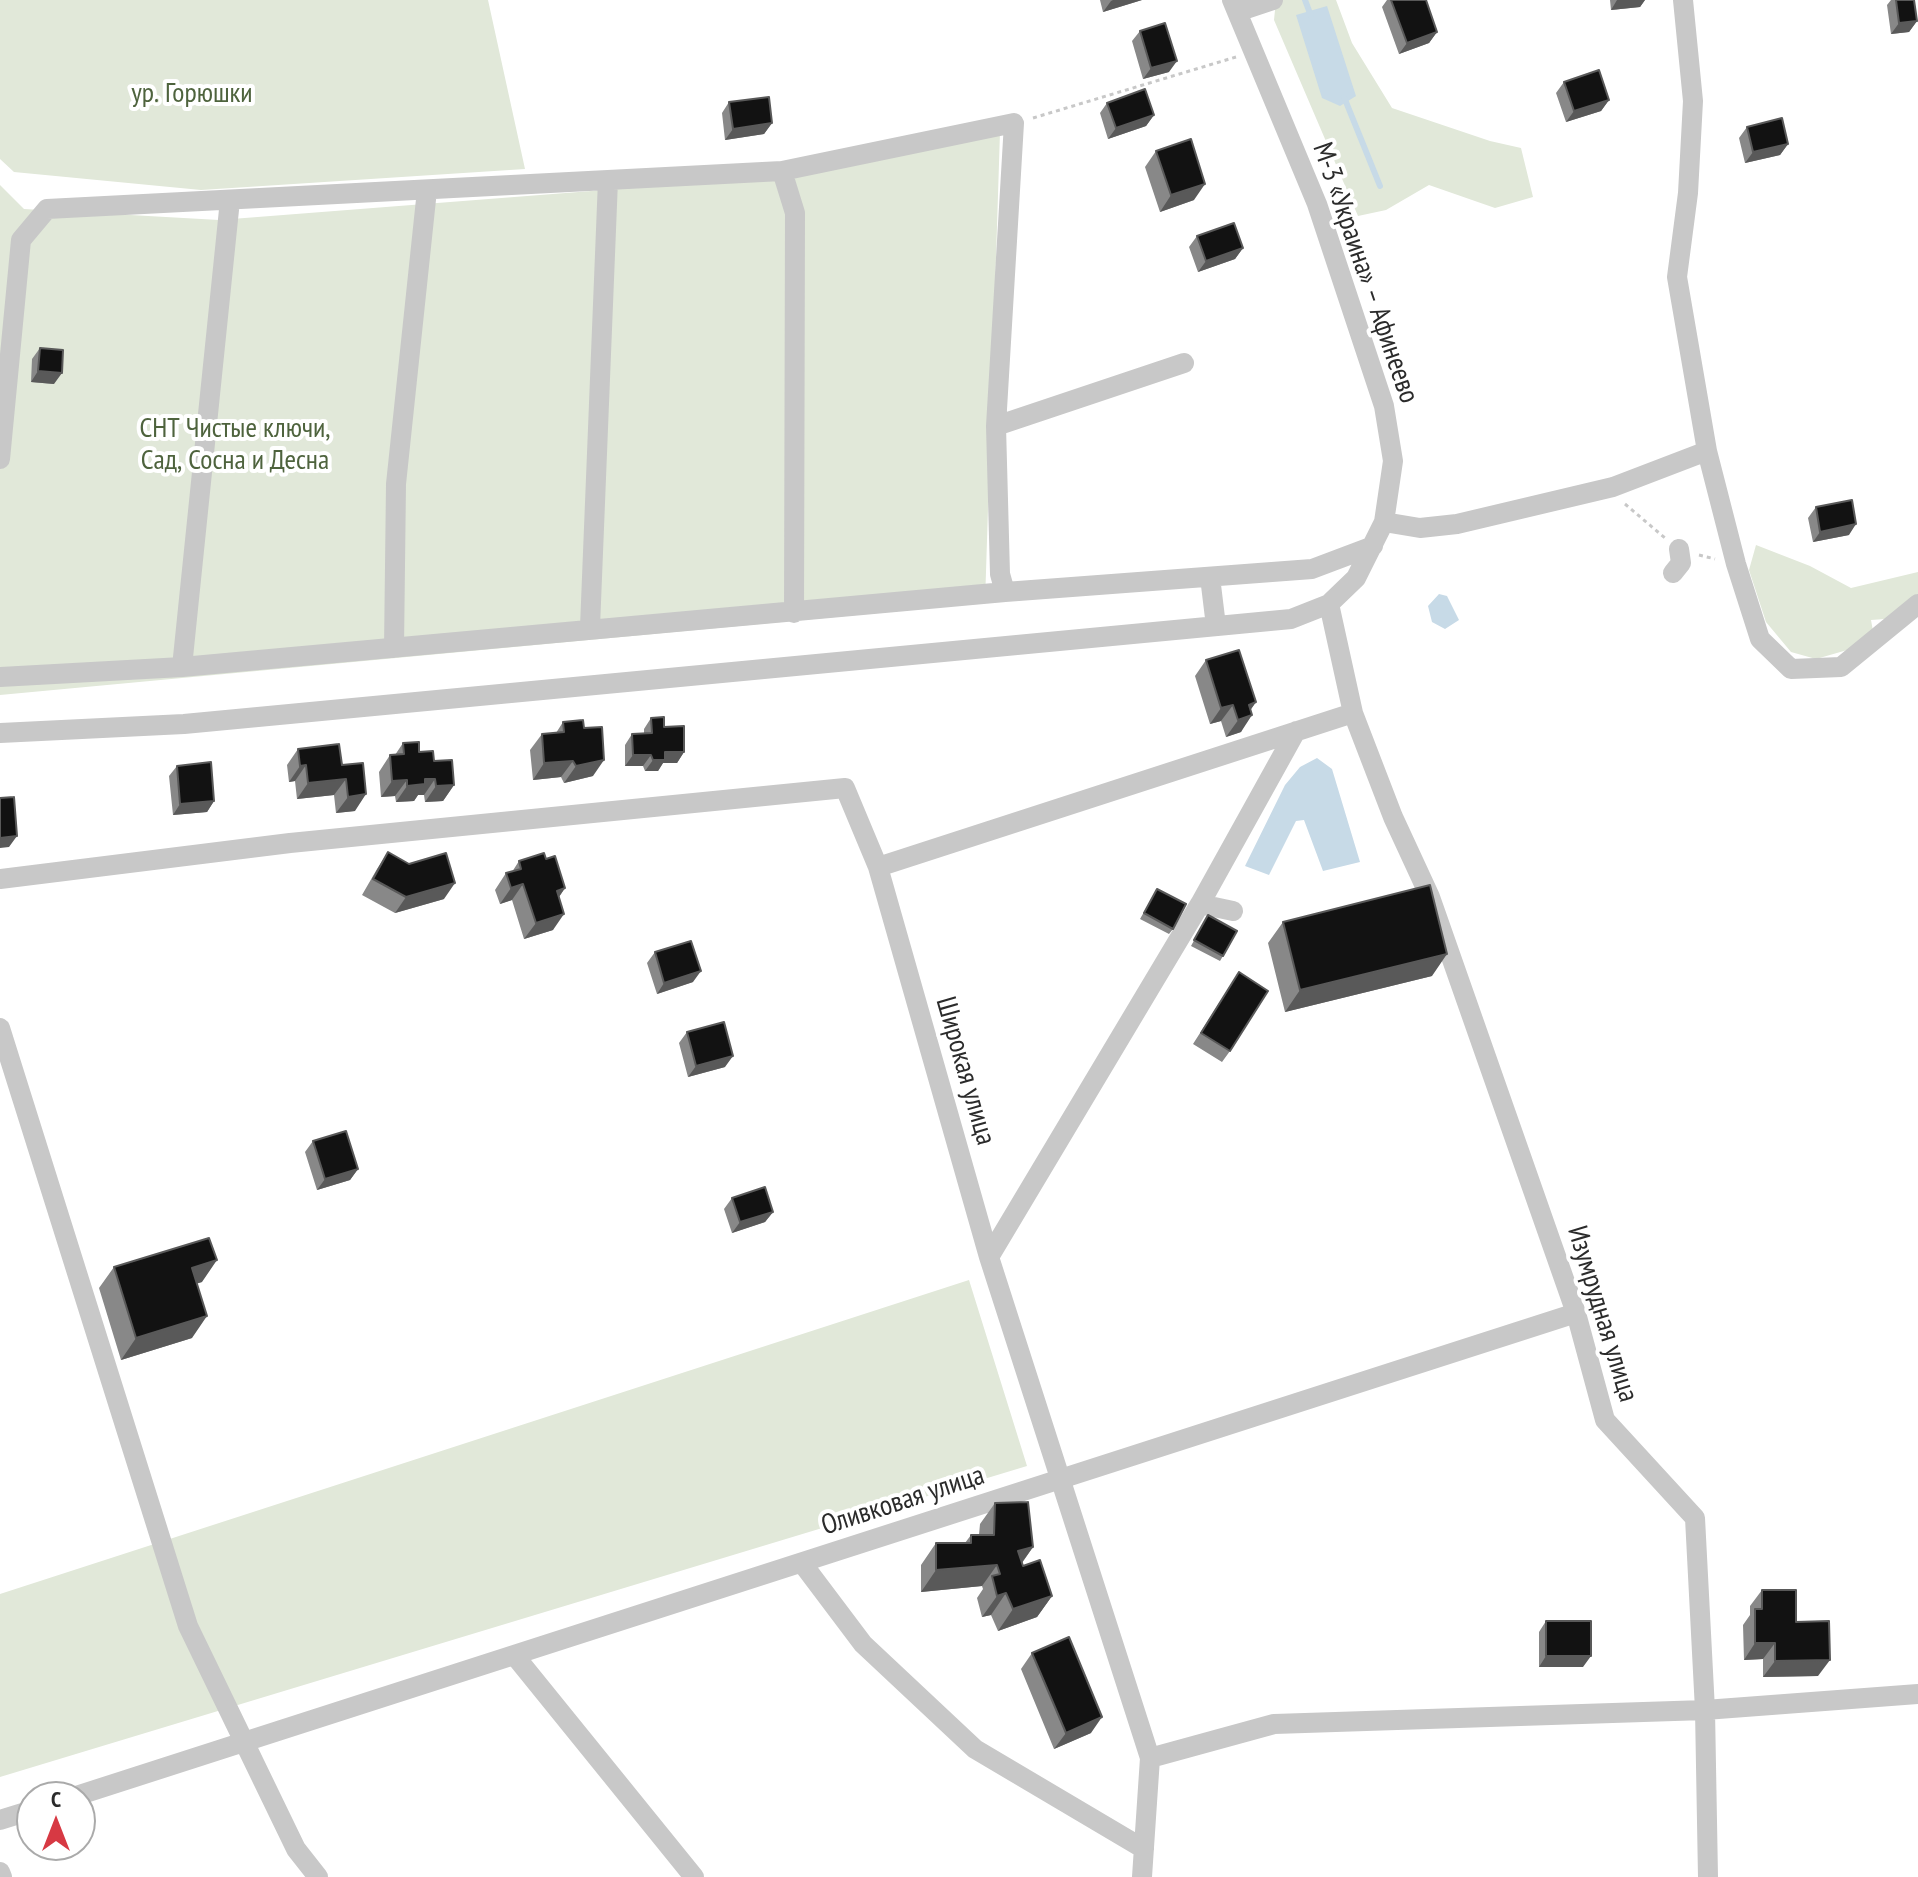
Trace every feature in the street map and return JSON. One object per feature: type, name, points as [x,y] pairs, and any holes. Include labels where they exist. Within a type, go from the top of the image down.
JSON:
[{"type":"street","points":[[1235,6],[1273,0]]},
{"type":"street","points":[[1683,0],[1693,101],[1688,193],[1677,277],[1707,451],[1736,564],[1760,639],[1791,669],[1841,667],[1918,604]]},
{"type":"street","name":"М-3 «Украина» – Афинеево","points":[[1235,6],[1317,204],[1384,406],[1393,461],[1384,522],[1356,578],[1329,604]]},
{"type":"street","points":[[0,459],[21,240],[47,209],[782,171],[1014,123],[996,426],[1002,583]]},
{"type":"street","points":[[782,171],[795,213],[794,613]]},
{"type":"street","points":[[590,627],[608,180]]},
{"type":"street","points":[[394,648],[396,484],[427,190]]},
{"type":"street","points":[[182,667],[230,200]]},
{"type":"street","points":[[996,426],[1184,363]]},
{"type":"street","points":[[1384,522],[1420,528],[1457,524],[1613,487],[1707,451]]},
{"type":"street","points":[[0,677],[182,667],[590,627],[794,613],[1002,583],[1210,577],[1312,569],[1373,546]]},
{"type":"street","points":[[1673,573],[1681,563],[1679,549]]},
{"type":"street","points":[[1210,577],[1216,626]]},
{"type":"street","points":[[0,733],[184,724],[1291,619],[1329,604],[1353,713],[878,867]]},
{"type":"street","name":"Изумрудная улица","points":[[1353,713],[1393,817],[1430,897],[1576,1313],[1605,1420],[1695,1518],[1705,1710],[1708,1877]]},
{"type":"street","points":[[989,1257],[1200,904],[1296,731]]},
{"type":"street","name":"Широкая улица","points":[[0,879],[306,841],[845,788],[878,867],[989,1257],[1150,1758],[1142,1877]]},
{"type":"street","points":[[1200,904],[1233,911]]},
{"type":"street","points":[[0,1028],[188,1626],[296,1849],[318,1877]]},
{"type":"street","name":"Оливковая улица","points":[[96,1790],[1576,1313]]},
{"type":"street","points":[[802,1563],[863,1644],[975,1749],[1144,1849]]},
{"type":"street","points":[[515,1656],[694,1877]]},
{"type":"street","points":[[1150,1758],[1274,1724],[1705,1710],[1918,1694]]},
{"type":"path","points":[[1014,123],[1128,92],[1243,55],[1252,48]]},
{"type":"green space","name":"ур. Горюшки","points":[[0,0],[488,0],[525,169],[201,190],[14,172],[0,159]]},
{"type":"green space","points":[[1276,0],[1336,0],[1352,43],[1392,108],[1490,141],[1521,148],[1533,197],[1495,208],[1429,185],[1386,210],[1358,216],[1274,20]]},
{"type":"green space","name":"СНТ Чистые ключи, Сад, Сосна и Десна","points":[[1000,132],[985,603],[0,695],[0,185],[24,209],[219,220],[784,176]]},
{"type":"green space","points":[[1756,545],[1810,566],[1851,588],[1918,572],[1918,612],[1899,618],[1871,620],[1875,642],[1816,659],[1791,652],[1766,622],[1749,570]]},
{"type":"green space","points":[[969,1280],[1027,1466],[0,1777],[0,1594]]},
{"type":"water","points":[[1327,6],[1356,96],[1340,106],[1322,98],[1296,15]]},
{"type":"water","points":[[1439,594],[1447,596],[1459,620],[1445,629],[1432,622],[1428,606]]},
{"type":"water","points":[[1317,758],[1332,769],[1360,862],[1323,871],[1304,820],[1296,821],[1269,875],[1245,866],[1285,785],[1300,767]]},
{"type":"building","points":[[1391,0],[1426,0],[1437,32],[1407,43]]},
{"type":"building","points":[[1896,0],[1914,0],[1917,21],[1899,23]]},
{"type":"building","points":[[1165,23],[1177,61],[1151,68],[1140,31]]},
{"type":"building","points":[[1599,70],[1609,100],[1574,111],[1564,82]]},
{"type":"building","points":[[1145,89],[1154,115],[1116,128],[1107,103]]},
{"type":"building","points":[[769,97],[772,123],[733,129],[729,102]]},
{"type":"building","points":[[1782,118],[1788,144],[1753,152],[1747,127]]},
{"type":"building","points":[[1191,139],[1205,184],[1171,195],[1156,151]]},
{"type":"building","points":[[1234,223],[1243,248],[1206,261],[1197,236]]},
{"type":"building","points":[[40,348],[63,350],[62,373],[38,371]]},
{"type":"building","points":[[1852,500],[1856,524],[1820,532],[1816,507]]},
{"type":"building","points":[[1239,650],[1256,702],[1249,705],[1252,715],[1238,720],[1233,705],[1221,708],[1206,660]]},
{"type":"building","points":[[664,717],[664,727],[684,726],[684,752],[665,752],[665,760],[653,760],[651,755],[633,755],[632,734],[652,733],[651,718]]},
{"type":"building","points":[[583,720],[584,728],[602,727],[604,760],[576,766],[573,761],[544,763],[542,734],[564,732],[563,722]]},
{"type":"building","points":[[419,742],[419,752],[433,751],[434,761],[452,760],[454,785],[436,786],[435,779],[425,779],[425,784],[407,786],[407,780],[392,781],[390,755],[404,754],[403,743]]},
{"type":"building","points":[[339,744],[342,765],[363,763],[366,794],[348,797],[346,779],[308,783],[306,765],[300,766],[298,749]]},
{"type":"building","points":[[211,762],[214,801],[180,804],[177,766]]},
{"type":"building","points":[[14,797],[17,836],[0,838],[0,798]]},
{"type":"building","points":[[388,852],[409,864],[446,853],[455,883],[406,897],[373,879]]},
{"type":"building","points":[[544,853],[546,859],[555,856],[565,888],[557,891],[564,914],[536,923],[523,884],[511,888],[506,873],[521,869],[519,861]]},
{"type":"building","points":[[1430,885],[1447,954],[1300,990],[1283,922]]},
{"type":"building","points":[[1157,889],[1186,904],[1173,929],[1144,913]]},
{"type":"building","points":[[1208,915],[1237,931],[1223,956],[1194,940]]},
{"type":"building","points":[[691,941],[701,971],[664,983],[655,952]]},
{"type":"building","points":[[1239,972],[1268,991],[1230,1051],[1201,1033]]},
{"type":"building","points":[[724,1022],[733,1056],[696,1066],[687,1032]]},
{"type":"building","points":[[346,1131],[358,1169],[325,1179],[313,1141]]},
{"type":"building","points":[[765,1187],[773,1212],[740,1222],[732,1198]]},
{"type":"building","points":[[209,1238],[217,1260],[192,1268],[207,1316],[136,1338],[114,1267]]},
{"type":"building","points":[[1028,1502],[1033,1547],[1018,1551],[1023,1566],[1040,1560],[1052,1596],[1013,1609],[1006,1593],[997,1596],[992,1576],[1000,1574],[997,1565],[936,1570],[936,1543],[971,1543],[971,1535],[994,1535],[995,1503]]},
{"type":"building","points":[[1762,1590],[1796,1590],[1796,1622],[1829,1621],[1830,1660],[1775,1661],[1775,1643],[1755,1643],[1755,1609],[1762,1609]]},
{"type":"building","points":[[1546,1621],[1591,1621],[1591,1656],[1546,1656]]},
{"type":"building","points":[[1069,1637],[1102,1717],[1066,1733],[1032,1653]]},
{"type":"waterway","points":[[1305,0],[1311,16]]},
{"type":"waterway","points":[[1344,97],[1380,186]]}]
